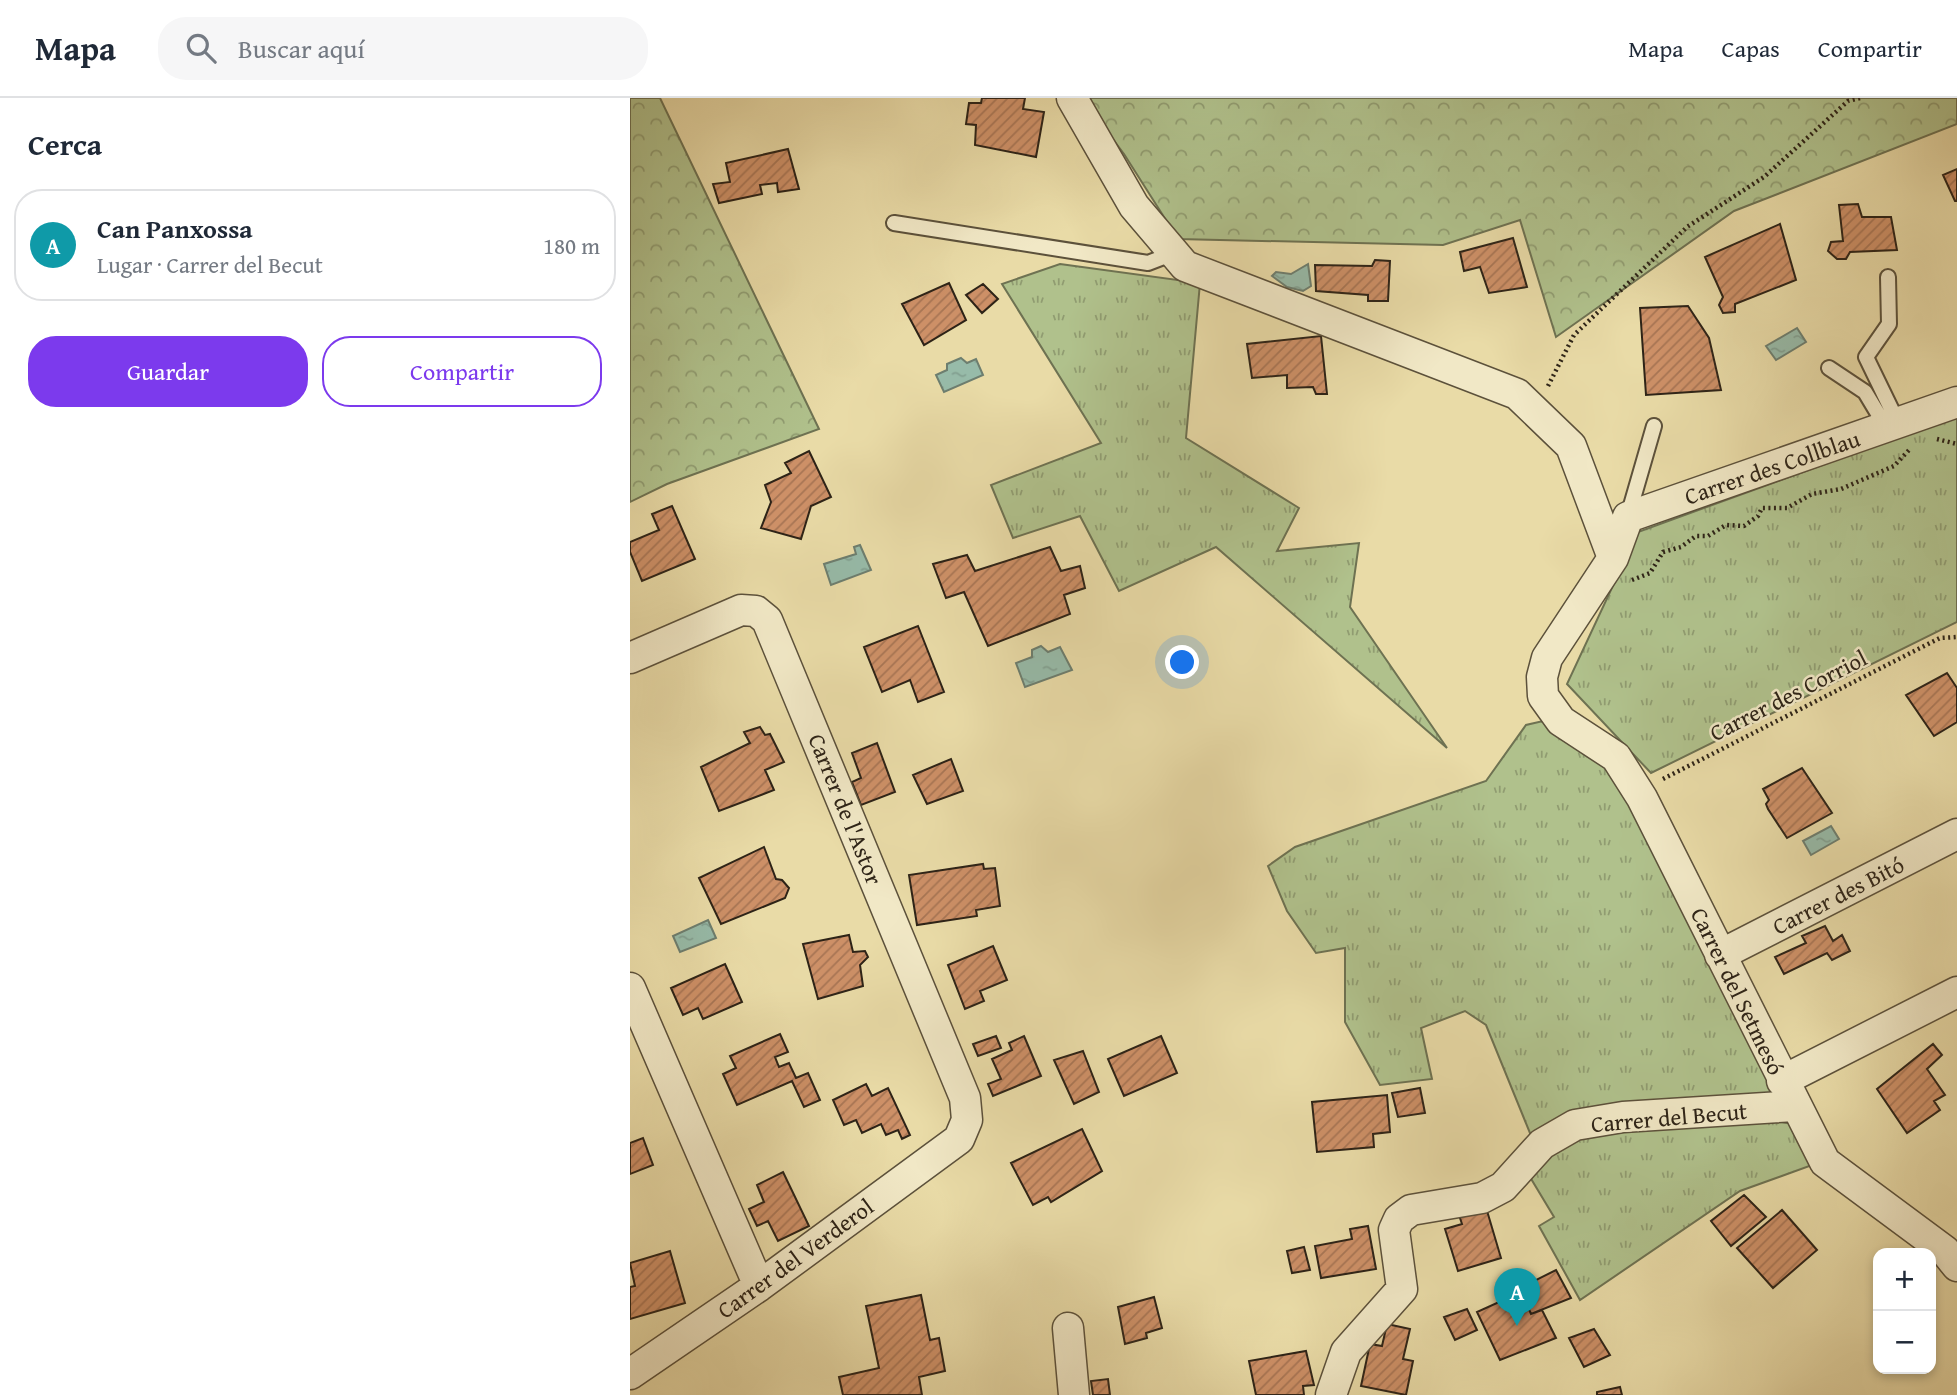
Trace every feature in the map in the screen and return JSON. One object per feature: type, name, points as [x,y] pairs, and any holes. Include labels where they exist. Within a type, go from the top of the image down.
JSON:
[{"type":"street","points":[[1072,98],[1134,206],[1185,266],[1517,394],[1572,446],[1606,568]]},
{"type":"street","name":"Carrer des Collblau","points":[[1628,517],[1899,432],[1957,402]]},
{"type":"street","points":[[1606,568],[1628,517]]},
{"type":"street","name":"Carrer del Setmesó","points":[[1606,568],[1547,658],[1542,677],[1543,696],[1561,721],[1616,757],[1642,798],[1788,1094],[1825,1162],[1953,1253]]},
{"type":"street","name":"Carrer de l'Astor","points":[[630,658],[741,610],[756,611],[767,620],[965,1098],[967,1120],[959,1139]]},
{"type":"street","name":"Carrer des Bitó","points":[[1720,955],[1957,834]]},
{"type":"street","points":[[630,988],[759,1286]]},
{"type":"street","points":[[1788,1094],[1957,992]]},
{"type":"street","name":"Carrer del Becut","points":[[1331,1395],[1346,1352],[1402,1289],[1394,1230],[1399,1219],[1411,1209],[1482,1198],[1503,1187],[1542,1144],[1575,1125],[1788,1094]]},
{"type":"street","name":"Carrer del Verderol","points":[[630,1374],[759,1286],[959,1139]]},
{"type":"street","points":[[1068,1328],[1074,1395]]},
{"type":"lane","points":[[894,223],[1148,263],[1174,253]]},
{"type":"lane","points":[[1888,277],[1889,324],[1866,357],[1899,432]]},
{"type":"lane","points":[[1829,368],[1865,392],[1899,432]]},
{"type":"lane","points":[[1628,517],[1654,426]]},
{"type":"path","points":[[1535,411],[1574,335],[1687,227],[1764,177],[1848,101],[1860,98]]},
{"type":"path","points":[[1606,568],[1625,583],[1650,573],[1663,552],[1681,547],[1696,536],[1708,536],[1726,525],[1744,526],[1762,508],[1787,508],[1812,494],[1841,489],[1894,466],[1899,432]]},
{"type":"path","points":[[1925,442],[1936,439],[1957,444]]},
{"type":"path","name":"Carrer des Corriol","points":[[1642,798],[1664,779],[1708,754],[1940,638],[1957,636]]},
{"type":"green space","points":[[630,98],[660,98],[819,429],[667,484],[630,502]]},
{"type":"green space","points":[[1082,98],[1957,98],[1957,124],[1734,211],[1556,337],[1520,220],[1443,245],[1178,239],[1124,154]]},
{"type":"green space","points":[[1060,264],[1200,283],[1186,438],[1299,508],[1277,551],[1359,543],[1350,607],[1447,748],[1216,547],[1119,591],[1080,516],[1013,538],[991,485],[1101,443],[1002,284]]},
{"type":"green space","points":[[1957,416],[1957,622],[1651,773],[1567,684],[1638,532]]},
{"type":"green space","points":[[1543,721],[1610,766],[1778,1092],[1532,1138],[1486,1025],[1465,1011],[1421,1028],[1432,1079],[1380,1085],[1345,1022],[1345,948],[1316,953],[1287,911],[1268,866],[1295,847],[1486,781],[1526,725]]},
{"type":"green space","points":[[1751,1117],[1794,1124],[1815,1164],[1740,1191],[1580,1300],[1539,1226],[1554,1217],[1530,1177],[1547,1156],[1595,1130]]},
{"type":"water","points":[[1308,264],[1311,286],[1303,291],[1287,287],[1272,276],[1276,272],[1291,274]]},
{"type":"water","points":[[1797,328],[1806,342],[1776,360],[1766,346]]},
{"type":"water","points":[[961,358],[967,363],[976,359],[983,375],[944,392],[936,375],[947,370],[947,364]]},
{"type":"water","points":[[860,545],[871,570],[831,585],[824,564],[856,554],[854,547]]},
{"type":"water","points":[[1041,646],[1048,652],[1060,647],[1072,670],[1025,687],[1016,663],[1032,657],[1032,650]]},
{"type":"water","points":[[1831,826],[1839,839],[1811,855],[1803,841]]},
{"type":"water","points":[[708,920],[716,938],[680,952],[673,936]]},
{"type":"building","points":[[982,98],[1025,98],[1023,109],[1044,112],[1036,157],[975,145],[976,125],[966,124],[969,103],[981,103]]},
{"type":"building","points":[[788,149],[799,189],[778,192],[777,183],[760,185],[762,194],[719,203],[713,184],[730,182],[726,163]]},
{"type":"building","points":[[1957,169],[1957,201],[1955,201],[1943,175]]},
{"type":"building","points":[[1858,204],[1862,217],[1891,217],[1897,250],[1850,252],[1846,259],[1837,259],[1828,251],[1831,242],[1843,241],[1839,205]]},
{"type":"building","points":[[1780,224],[1796,280],[1735,304],[1735,312],[1723,313],[1719,305],[1723,297],[1705,257]]},
{"type":"building","points":[[1513,238],[1527,287],[1489,293],[1480,267],[1464,271],[1460,252]]},
{"type":"building","points":[[1375,260],[1390,261],[1388,301],[1368,301],[1368,295],[1316,291],[1315,265],[1372,266]]},
{"type":"building","points":[[949,283],[966,320],[924,345],[902,304]]},
{"type":"building","points":[[983,284],[998,299],[982,313],[966,295]]},
{"type":"building","points":[[1688,306],[1709,338],[1721,390],[1646,395],[1640,308]]},
{"type":"building","points":[[1321,336],[1327,394],[1316,394],[1313,387],[1287,388],[1287,375],[1252,378],[1247,344]]},
{"type":"building","points":[[809,451],[831,497],[811,506],[801,539],[761,528],[771,502],[765,485],[791,473],[785,463]]},
{"type":"building","points":[[672,506],[695,559],[642,581],[630,552],[630,542],[659,530],[652,514]]},
{"type":"building","points":[[1050,547],[1061,571],[1080,566],[1085,588],[1064,595],[1070,614],[988,646],[964,592],[946,598],[933,564],[967,555],[975,571]]},
{"type":"building","points":[[918,626],[944,692],[918,702],[910,680],[882,692],[864,647]]},
{"type":"building","points":[[1947,673],[1957,688],[1957,722],[1934,736],[1906,695]]},
{"type":"building","points":[[760,727],[765,735],[770,734],[784,762],[765,770],[774,790],[719,811],[701,767],[750,743],[744,732]]},
{"type":"building","points":[[877,743],[895,792],[861,805],[852,782],[861,778],[852,753]]},
{"type":"building","points":[[951,759],[963,791],[927,804],[913,775]]},
{"type":"building","points":[[1802,768],[1832,813],[1787,838],[1768,809],[1766,804],[1769,800],[1763,789]]},
{"type":"building","points":[[764,847],[776,879],[782,880],[789,888],[785,898],[721,924],[699,878]]},
{"type":"building","points":[[983,864],[984,869],[995,868],[1000,906],[976,910],[977,916],[917,925],[909,875]]},
{"type":"building","points":[[1825,926],[1833,941],[1842,935],[1850,951],[1832,960],[1827,953],[1784,974],[1775,957],[1806,943],[1802,936]]},
{"type":"building","points":[[849,935],[853,952],[865,951],[868,957],[860,965],[863,986],[818,999],[803,944]]},
{"type":"building","points":[[993,946],[1007,980],[980,991],[984,1001],[965,1009],[948,965]]},
{"type":"building","points":[[725,964],[742,1002],[703,1019],[698,1008],[683,1015],[671,988]]},
{"type":"building","points":[[780,1034],[788,1052],[775,1057],[779,1067],[789,1063],[796,1078],[808,1073],[820,1100],[804,1107],[792,1081],[737,1105],[723,1074],[736,1068],[730,1056]]},
{"type":"building","points":[[996,1036],[1001,1048],[978,1056],[973,1044]]},
{"type":"building","points":[[1024,1036],[1041,1076],[993,1096],[988,1084],[1001,1079],[992,1059],[1012,1050],[1009,1043]]},
{"type":"building","points":[[1161,1036],[1177,1073],[1124,1096],[1108,1059]]},
{"type":"building","points":[[1933,1044],[1942,1055],[1927,1069],[1945,1095],[1934,1101],[1940,1110],[1907,1133],[1877,1089]]},
{"type":"building","points":[[1083,1051],[1099,1092],[1074,1104],[1054,1060]]},
{"type":"building","points":[[866,1084],[872,1096],[888,1088],[910,1135],[902,1139],[898,1130],[886,1135],[881,1124],[862,1133],[856,1120],[844,1125],[833,1100]]},
{"type":"building","points":[[1420,1088],[1425,1113],[1398,1117],[1392,1093]]},
{"type":"building","points":[[1387,1095],[1390,1132],[1373,1134],[1374,1147],[1317,1152],[1312,1102]]},
{"type":"building","points":[[1082,1129],[1102,1171],[1051,1202],[1048,1197],[1033,1205],[1011,1163]]},
{"type":"building","points":[[643,1138],[653,1165],[630,1174],[630,1143]]},
{"type":"building","points":[[783,1172],[809,1226],[778,1241],[768,1221],[757,1226],[749,1209],[764,1202],[757,1185]]},
{"type":"building","points":[[1744,1195],[1766,1217],[1731,1246],[1711,1221]]},
{"type":"building","points":[[1485,1204],[1501,1258],[1458,1271],[1445,1229],[1462,1224],[1458,1212]]},
{"type":"building","points":[[1782,1210],[1817,1250],[1773,1288],[1737,1248]]},
{"type":"building","points":[[1368,1226],[1376,1269],[1321,1278],[1315,1246],[1352,1239],[1350,1229]]},
{"type":"building","points":[[1304,1247],[1310,1270],[1292,1273],[1287,1251]]},
{"type":"building","points":[[670,1251],[685,1303],[630,1319],[630,1287],[635,1286],[630,1263]]},
{"type":"building","points":[[1556,1270],[1571,1298],[1531,1314],[1520,1288]]},
{"type":"building","points":[[1521,1292],[1531,1314],[1542,1310],[1556,1338],[1500,1360],[1477,1312]]},
{"type":"building","points":[[921,1295],[930,1340],[939,1338],[945,1371],[919,1377],[922,1395],[843,1395],[839,1377],[879,1368],[866,1306]]},
{"type":"building","points":[[1154,1297],[1162,1328],[1146,1333],[1147,1338],[1125,1344],[1118,1307]]},
{"type":"building","points":[[1467,1309],[1477,1330],[1455,1340],[1444,1317]]},
{"type":"building","points":[[1387,1324],[1410,1329],[1403,1359],[1413,1361],[1406,1395],[1361,1386],[1370,1344],[1382,1346]]},
{"type":"building","points":[[1594,1329],[1610,1355],[1584,1367],[1569,1338]]},
{"type":"building","points":[[1306,1351],[1314,1385],[1303,1386],[1304,1395],[1256,1395],[1249,1361]]},
{"type":"building","points":[[1108,1379],[1110,1395],[1093,1395],[1091,1381]]},
{"type":"building","points":[[1620,1387],[1622,1395],[1597,1395],[1597,1392]]},
{"type":"place","name":"Can Panxossa","points":[[1517,1326]]}]
